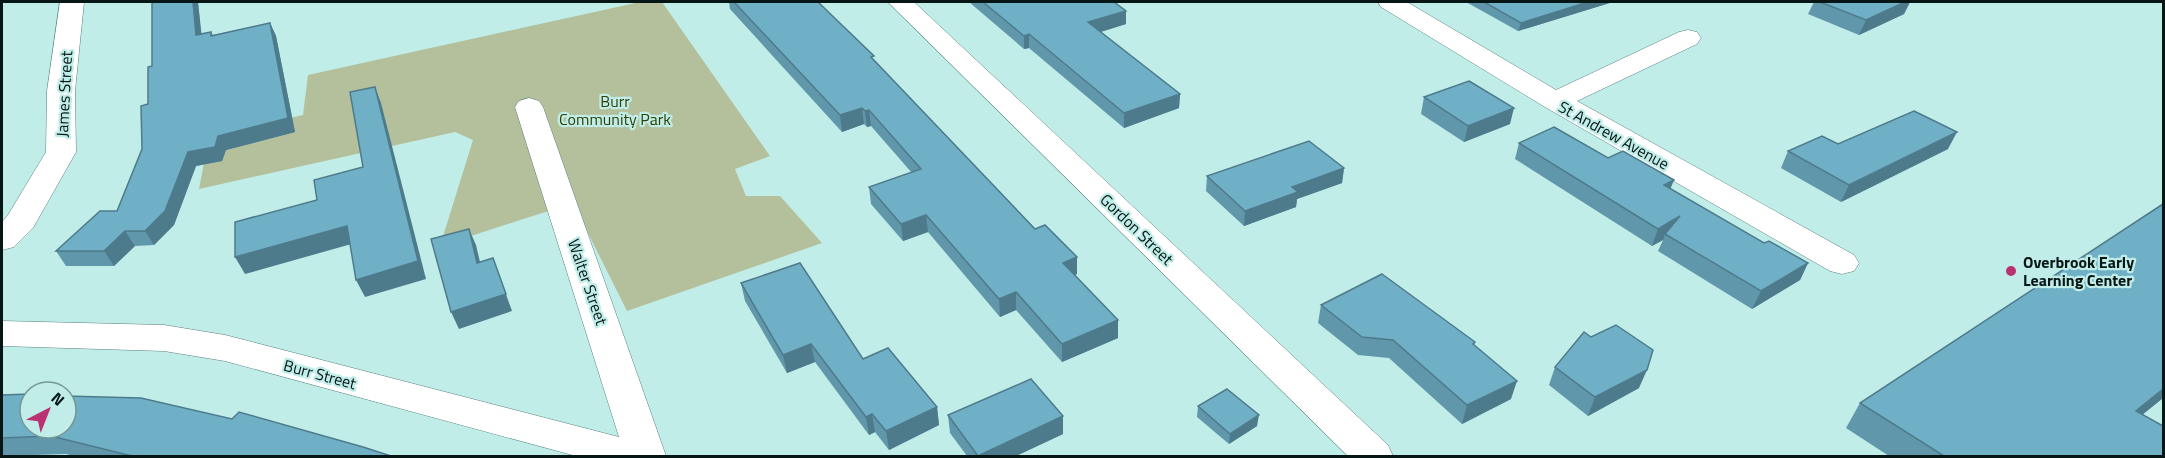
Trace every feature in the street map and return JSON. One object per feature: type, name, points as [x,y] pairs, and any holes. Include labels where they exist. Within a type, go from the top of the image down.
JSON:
[{"type":"street","name":"James Street","points":[[2,240],[21,221],[61,152],[61,91],[72,2]]},
{"type":"street","name":"Gordon Street","points":[[900,2],[1373,456]]},
{"type":"street","name":"St Andrew Avenue","points":[[1390,2],[1555,101],[1842,263]]},
{"type":"street","points":[[1555,101],[1688,38]]},
{"type":"street","name":"Walter Street","points":[[529,107],[646,456]]},
{"type":"street","name":"Burr Street","points":[[2,334],[164,338],[225,348],[632,456]]},
{"type":"green space","name":"Burr Community Park","points":[[640,2],[662,2],[770,156],[735,169],[746,196],[780,196],[822,243],[627,311],[573,203],[440,246],[473,140],[455,132],[199,189],[209,137],[303,115],[308,75]]},
{"type":"building","points":[[152,2],[193,2],[196,35],[211,32],[211,36],[270,23],[288,118],[218,136],[215,147],[188,152],[165,211],[145,231],[125,231],[104,251],[56,251],[100,211],[117,211],[142,149],[141,106],[148,104],[148,67],[152,66]]},
{"type":"building","points":[[734,2],[818,2],[874,56],[871,57],[1035,229],[1045,225],[1077,257],[1063,263],[1118,320],[1062,344],[1016,292],[999,299],[926,215],[901,224],[869,187],[921,169],[869,110],[865,111],[862,108],[840,115]]},
{"type":"building","points":[[983,2],[1114,2],[1126,11],[1088,22],[1180,94],[1124,113],[1029,34],[1024,36]]},
{"type":"building","points":[[1484,2],[1588,2],[1521,23]]},
{"type":"building","points":[[1820,2],[1905,2],[1866,20]]},
{"type":"building","points":[[1469,81],[1514,108],[1468,126],[1424,97]]},
{"type":"building","points":[[375,87],[418,261],[356,280],[347,226],[235,257],[235,222],[317,200],[314,180],[363,167],[350,92]]},
{"type":"building","points":[[1914,111],[1957,132],[1849,185],[1788,151],[1822,136],[1838,144]]},
{"type":"building","points":[[1554,127],[1608,158],[1623,151],[1674,180],[1664,185],[1764,243],[1769,241],[1808,263],[1761,291],[1665,234],[1680,216],[1658,229],[1519,143]]},
{"type":"building","points":[[1309,141],[1344,168],[1292,187],[1298,192],[1245,211],[1207,176]]},
{"type":"building","points":[[2163,204],[2163,389],[2136,411],[2163,426],[2163,456],[1944,456],[1860,403]]},
{"type":"building","points":[[469,229],[477,263],[493,258],[506,294],[451,312],[431,239]]},
{"type":"building","points":[[800,263],[863,359],[888,348],[937,407],[886,431],[872,414],[866,417],[811,344],[783,355],[741,283]]},
{"type":"building","points":[[1382,274],[1475,342],[1473,344],[1517,381],[1467,405],[1393,340],[1362,337],[1321,305]]},
{"type":"building","points":[[1616,325],[1653,350],[1647,370],[1595,397],[1555,367],[1584,332],[1591,337]]},
{"type":"building","points":[[1031,379],[1063,416],[978,456],[948,415]]},
{"type":"building","points":[[1227,389],[1259,415],[1230,434],[1198,406]]},
{"type":"building","points":[[18,394],[18,437],[2,438],[2,395]]},
{"type":"building","points":[[78,396],[141,398],[232,419],[239,412],[391,456],[132,456],[67,440],[78,440]]},
{"type":"place","name":"Overbrook Early Learning Center","points":[[2011,271]]}]
